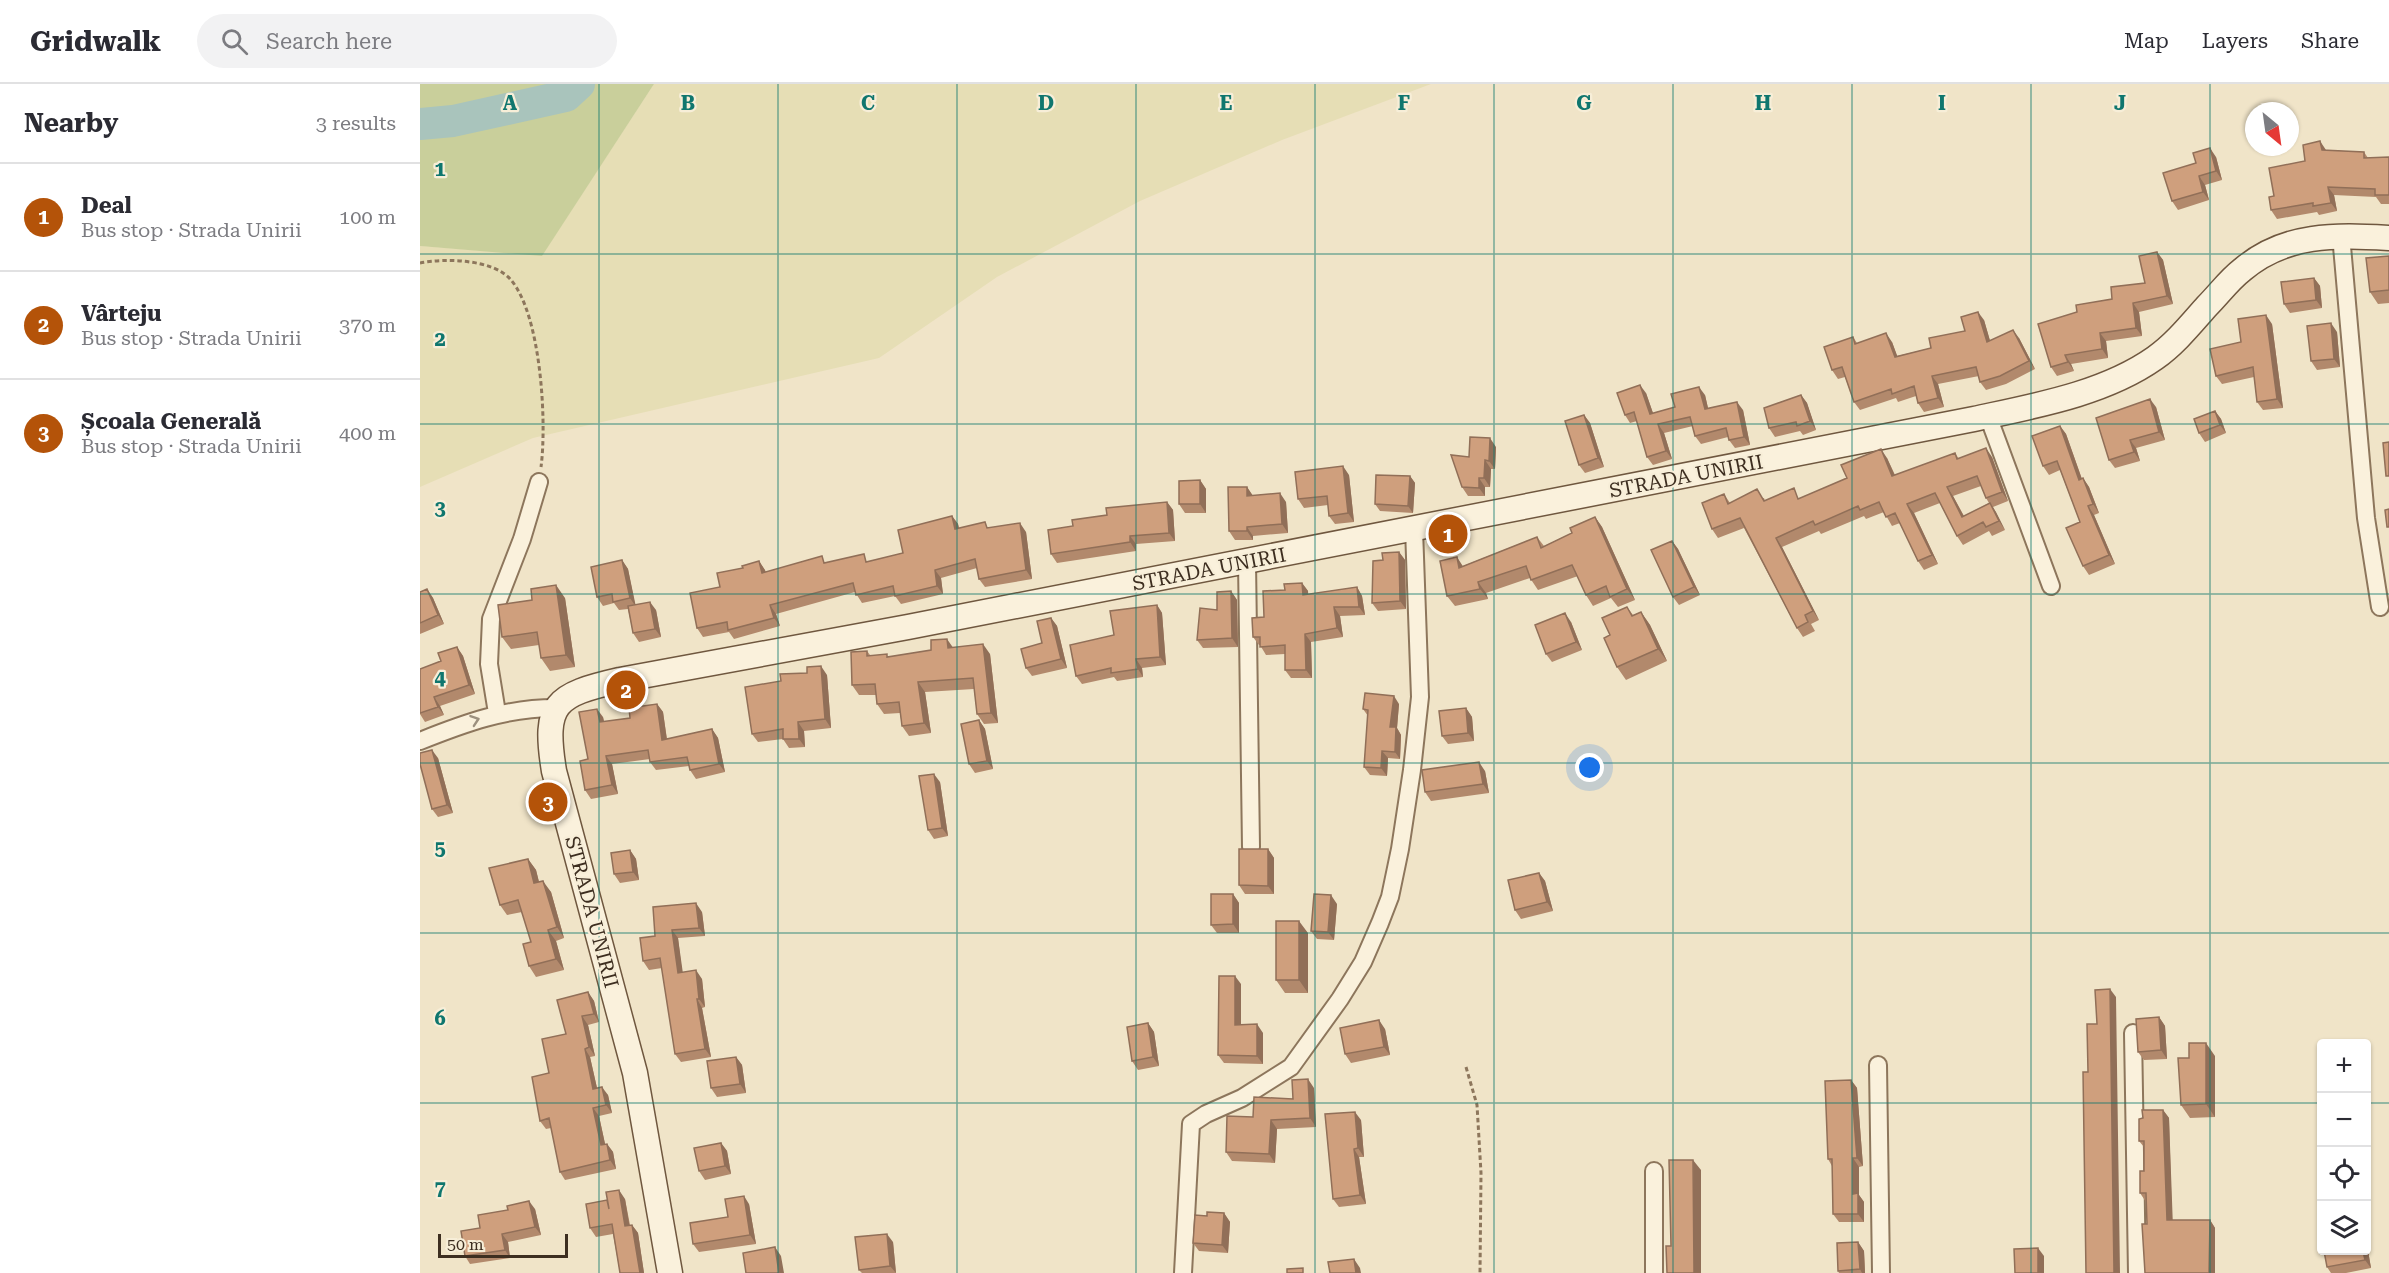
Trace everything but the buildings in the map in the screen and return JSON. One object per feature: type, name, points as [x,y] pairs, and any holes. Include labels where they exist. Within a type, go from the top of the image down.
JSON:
[{"type":"main road","name":"STRADA UNIRII","points":[[670,1273],[635,1072],[554,771],[550,735],[555,708],[567,696],[585,688],[620,680],[1414,529],[1988,416],[2082,392],[2138,368],[2169,346],[2241,270],[2262,255],[2286,243],[2313,237],[2389,238]]},
{"type":"street","points":[[2341,236],[2366,518],[2379,607]]},
{"type":"street","points":[[1988,416],[2051,586]]},
{"type":"street","points":[[497,712],[489,664],[491,619],[522,539],[539,482]]},
{"type":"street","points":[[1183,1273],[1191,1124],[1206,1114],[1242,1098],[1291,1067],[1306,1049],[1363,962],[1390,897],[1412,770],[1420,697],[1414,529]]},
{"type":"street","points":[[1247,561],[1251,847]]},
{"type":"street","points":[[420,741],[497,712],[555,708]]},
{"type":"street","points":[[2133,1033],[2137,1273]]},
{"type":"street","points":[[1878,1065],[1881,1273]]},
{"type":"street","points":[[1654,1171],[1654,1273]]},
{"type":"path","points":[[420,263],[438,260],[485,264],[511,279],[528,314],[537,348],[543,429],[539,482]]},
{"type":"path","points":[[1466,1067],[1477,1105],[1481,1173],[1480,1273]]},
{"type":"shaded area","points":[[654,84],[1431,84],[1282,140],[1140,201],[997,277],[879,358],[533,438],[420,487],[420,246],[542,255]]},
{"type":"green space","points":[[420,84],[654,84],[542,256],[420,246]]},
{"type":"waterway","points":[[420,124],[453,121],[566,96],[579,84]]},
{"type":"place","name":"Deal","points":[[1448,534]]},
{"type":"place","name":"Vârteju","points":[[626,690]]},
{"type":"place","name":"Școala Generală","points":[[548,802]]}]
